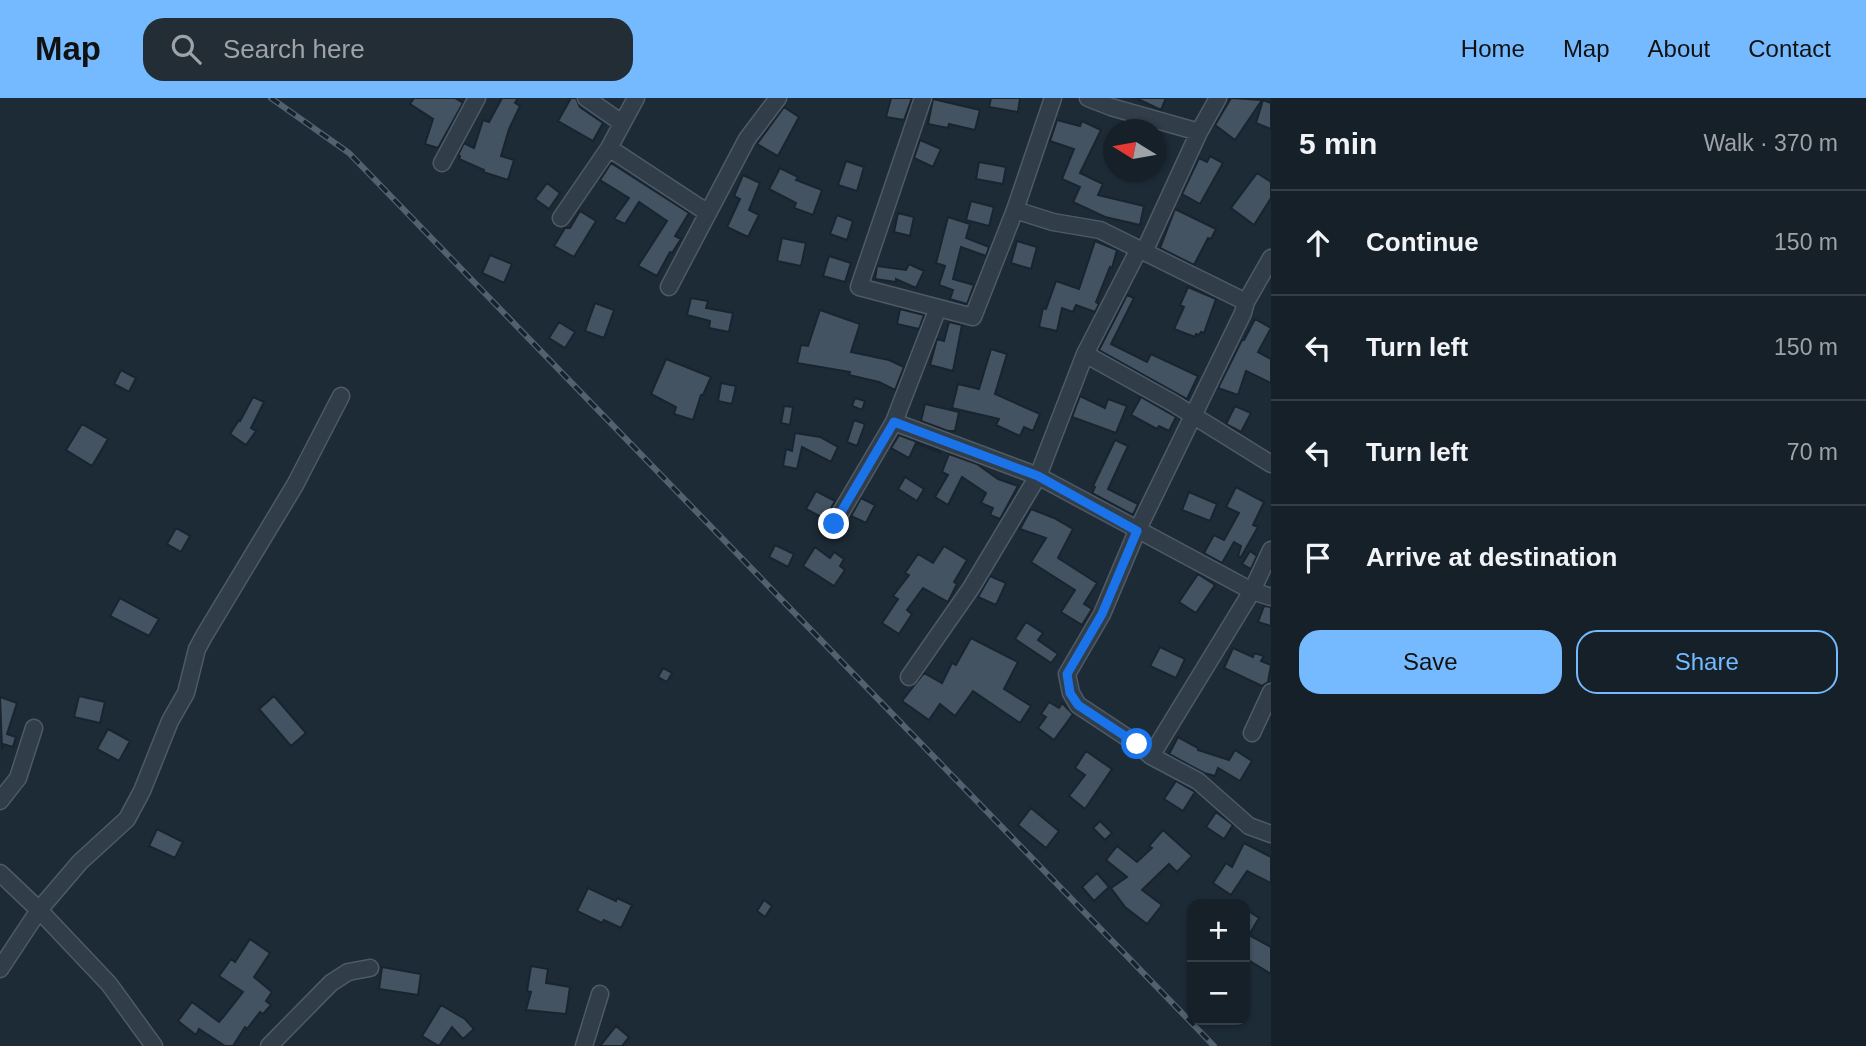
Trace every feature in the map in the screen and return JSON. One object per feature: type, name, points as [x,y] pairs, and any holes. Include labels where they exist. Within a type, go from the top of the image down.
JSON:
[{"type":"street","points":[[442,163],[477,98]]},
{"type":"street","points":[[586,98],[622,123]]},
{"type":"street","points":[[561,218],[609,148],[636,98]]},
{"type":"street","points":[[669,287],[747,139],[778,98]]},
{"type":"street","points":[[923,98],[859,287],[973,317],[1015,210],[1053,98]]},
{"type":"street","points":[[1088,98],[1199,132]]},
{"type":"street","points":[[909,677],[971,588],[1038,476],[1085,354],[1142,251],[1218,98]]},
{"type":"street","points":[[609,148],[708,213]]},
{"type":"street","points":[[1015,210],[1053,222],[1100,230],[1245,302]]},
{"type":"street","points":[[1271,258],[1245,302],[1243,313],[1137,531],[1102,614],[1067,674],[1070,693],[1078,705],[1151,756],[1198,781],[1249,826],[1271,834]]},
{"type":"street","points":[[834,524],[894,422],[938,308]]},
{"type":"street","points":[[1085,354],[1173,403],[1193,418],[1271,464]]},
{"type":"street","points":[[2,960],[39,909],[80,862],[127,819],[142,791],[170,721],[186,693],[197,649],[296,485],[341,396]]},
{"type":"street","points":[[894,422],[1038,476],[1252,591],[1271,597]]},
{"type":"street","points":[[1151,756],[1252,591],[1271,550]]},
{"type":"street","points":[[1252,733],[1271,692]]},
{"type":"street","points":[[0,802],[18,778],[34,728]]},
{"type":"street","points":[[0,873],[39,909],[109,984],[154,1046]]},
{"type":"street","points":[[269,1046],[331,983],[348,972],[370,968]]},
{"type":"street","points":[[584,1046],[600,994]]},
{"type":"building","points":[[414,98],[455,98],[463,103],[438,148],[425,144],[433,119],[410,104]]},
{"type":"building","points":[[502,98],[518,98],[515,103],[520,106],[509,129],[501,156],[514,160],[508,180],[483,172],[484,170],[459,159],[458,155],[464,143],[474,148],[483,120],[489,122]]},
{"type":"building","points":[[571,98],[576,98],[580,107],[603,123],[593,141],[558,121]]},
{"type":"building","points":[[891,98],[912,98],[904,120],[886,117]]},
{"type":"building","points":[[991,98],[1020,98],[1018,112],[989,107]]},
{"type":"building","points":[[1136,98],[1166,98],[1161,110]]},
{"type":"building","points":[[1231,98],[1262,100],[1235,140],[1215,125]]},
{"type":"building","points":[[933,99],[980,110],[975,130],[949,124],[948,128],[928,124]]},
{"type":"building","points":[[1263,100],[1271,103],[1271,129],[1256,123]]},
{"type":"building","points":[[784,107],[799,117],[778,156],[757,144]]},
{"type":"building","points":[[1057,120],[1080,126],[1082,121],[1101,130],[1080,173],[1103,184],[1098,195],[1144,206],[1140,225],[1105,217],[1073,202],[1080,187],[1062,179],[1074,149],[1050,141]]},
{"type":"building","points":[[920,140],[941,149],[933,167],[914,158]]},
{"type":"building","points":[[1210,156],[1223,163],[1200,204],[1182,194],[1199,158],[1207,162]]},
{"type":"building","points":[[846,161],[864,167],[857,191],[838,185]]},
{"type":"building","points":[[979,162],[1006,167],[1003,184],[976,179]]},
{"type":"building","points":[[611,163],[689,213],[675,236],[681,239],[672,253],[670,252],[657,276],[638,266],[667,221],[639,202],[625,224],[614,219],[629,198],[600,180]]},
{"type":"building","points":[[780,168],[798,177],[796,180],[822,190],[813,215],[794,208],[796,203],[769,189]]},
{"type":"building","points":[[1257,173],[1271,182],[1271,198],[1254,225],[1231,208]]},
{"type":"building","points":[[743,175],[760,183],[749,210],[759,215],[748,237],[727,227],[740,199],[734,196]]},
{"type":"building","points":[[547,183],[560,193],[549,209],[535,199]]},
{"type":"building","points":[[971,201],[994,207],[989,226],[966,220]]},
{"type":"building","points":[[1175,209],[1216,229],[1211,239],[1208,238],[1194,265],[1160,248]]},
{"type":"building","points":[[580,211],[596,221],[574,257],[554,246],[565,228],[570,228]]},
{"type":"building","points":[[898,213],[914,217],[910,236],[894,232]]},
{"type":"building","points":[[837,215],[853,221],[847,240],[830,234]]},
{"type":"building","points":[[948,217],[970,224],[966,238],[989,247],[986,256],[961,247],[953,279],[974,285],[967,304],[950,299],[953,290],[939,285],[945,266],[936,263]]},
{"type":"building","points":[[782,238],[806,243],[801,266],[777,261]]},
{"type":"building","points":[[1017,241],[1037,247],[1031,269],[1011,263]]},
{"type":"building","points":[[1095,241],[1117,250],[1112,268],[1110,267],[1096,302],[1099,304],[1095,312],[1076,305],[1073,312],[1062,308],[1057,331],[1039,327],[1043,308],[1046,309],[1056,281],[1079,289]]},
{"type":"building","points":[[490,255],[512,264],[504,283],[482,273]]},
{"type":"building","points":[[829,256],[851,263],[845,282],[823,276]]},
{"type":"building","points":[[909,264],[924,271],[916,288],[896,279],[896,282],[875,279],[877,266],[906,270]]},
{"type":"building","points":[[1188,287],[1216,299],[1204,333],[1196,334],[1195,337],[1174,329],[1184,307],[1180,305]]},
{"type":"building","points":[[1127,295],[1134,298],[1111,344],[1147,362],[1151,354],[1198,376],[1187,399],[1099,350]]},
{"type":"building","points":[[691,298],[708,301],[706,308],[733,313],[729,332],[709,328],[710,321],[687,315]]},
{"type":"building","points":[[595,303],[614,310],[604,338],[585,331]]},
{"type":"building","points":[[900,309],[924,315],[919,329],[897,324]]},
{"type":"building","points":[[820,310],[860,324],[851,352],[889,360],[904,367],[895,390],[879,382],[849,375],[850,372],[797,363],[801,345],[808,346]]},
{"type":"building","points":[[1255,319],[1271,328],[1258,352],[1271,359],[1271,383],[1246,371],[1238,395],[1218,388],[1242,340]]},
{"type":"building","points":[[559,322],[575,332],[565,348],[549,338]]},
{"type":"building","points":[[949,322],[962,325],[953,371],[930,365],[937,339],[944,341]]},
{"type":"building","points":[[991,349],[1007,354],[995,394],[1040,414],[1033,431],[1024,427],[1020,436],[996,425],[999,419],[952,408],[958,384],[979,389]]},
{"type":"building","points":[[666,359],[711,377],[701,395],[693,420],[674,414],[676,407],[651,394]]},
{"type":"building","points":[[121,370],[136,378],[129,392],[114,384]]},
{"type":"building","points":[[721,383],[736,386],[732,404],[718,401]]},
{"type":"building","points":[[1080,396],[1105,408],[1108,399],[1127,406],[1116,433],[1072,417]]},
{"type":"building","points":[[253,397],[264,402],[251,428],[256,431],[246,445],[230,434]]},
{"type":"building","points":[[1141,397],[1176,417],[1169,431],[1159,426],[1157,429],[1131,415]]},
{"type":"building","points":[[855,398],[865,401],[862,410],[852,406]]},
{"type":"building","points":[[925,404],[959,412],[955,431],[921,421]]},
{"type":"building","points":[[784,406],[793,407],[790,425],[781,423]]},
{"type":"building","points":[[1235,406],[1251,413],[1241,432],[1226,424]]},
{"type":"building","points":[[854,420],[865,424],[857,446],[847,442]]},
{"type":"building","points":[[82,424],[108,439],[92,466],[66,450]]},
{"type":"building","points":[[795,433],[820,437],[838,447],[831,462],[802,447],[797,469],[783,466],[786,449],[792,451]]},
{"type":"building","points":[[899,435],[941,451],[940,453],[916,443],[909,458],[891,448]]},
{"type":"building","points":[[1115,440],[1128,446],[1108,489],[1138,504],[1133,515],[1092,493]]},
{"type":"building","points":[[949,454],[977,464],[998,479],[1018,486],[1000,519],[990,515],[993,508],[981,503],[986,493],[962,477],[948,505],[935,497],[948,475],[942,472]]},
{"type":"building","points":[[905,477],[924,489],[917,501],[898,489]]},
{"type":"building","points":[[1236,487],[1264,502],[1253,525],[1258,527],[1241,557],[1238,556],[1241,546],[1234,542],[1222,563],[1204,553],[1214,535],[1224,540],[1239,513],[1226,507]]},
{"type":"building","points":[[816,491],[835,501],[825,519],[806,509]]},
{"type":"building","points":[[1189,492],[1217,504],[1210,521],[1182,510]]},
{"type":"building","points":[[861,498],[875,505],[866,523],[851,516]]},
{"type":"building","points":[[1031,509],[1073,529],[1058,558],[1097,583],[1084,604],[1092,609],[1082,625],[1061,612],[1075,590],[1031,562],[1046,538],[1020,529]]},
{"type":"building","points":[[176,528],[190,536],[181,552],[167,544]]},
{"type":"building","points":[[775,545],[794,554],[788,567],[769,557]]},
{"type":"building","points":[[944,546],[967,560],[954,582],[957,584],[948,602],[923,588],[907,610],[912,614],[899,634],[882,623],[898,599],[893,596],[909,575],[905,573],[918,554],[933,563]]},
{"type":"building","points":[[815,547],[830,558],[834,552],[844,559],[840,566],[845,570],[834,586],[803,566]]},
{"type":"building","points":[[1250,551],[1257,556],[1251,569],[1242,564]]},
{"type":"building","points":[[1198,574],[1215,585],[1196,613],[1179,602]]},
{"type":"building","points":[[990,576],[1006,583],[996,605],[978,597]]},
{"type":"building","points":[[120,598],[159,619],[149,636],[110,616]]},
{"type":"building","points":[[1264,606],[1271,607],[1271,626],[1258,622]]},
{"type":"building","points":[[1026,622],[1043,633],[1038,640],[1058,654],[1051,663],[1015,639]]},
{"type":"building","points":[[971,638],[1018,662],[1004,689],[1031,706],[1020,723],[973,691],[955,716],[940,704],[929,720],[902,701],[924,673],[942,683],[952,663],[956,665]]},
{"type":"building","points":[[1160,647],[1185,659],[1176,678],[1150,666]]},
{"type":"building","points":[[1233,648],[1253,657],[1254,653],[1264,656],[1261,661],[1271,665],[1268,682],[1262,686],[1224,668]]},
{"type":"building","points":[[663,668],[672,673],[667,682],[658,677]]},
{"type":"building","points":[[79,696],[105,702],[100,723],[74,717]]},
{"type":"building","points":[[274,696],[306,733],[291,746],[259,709]]},
{"type":"building","points":[[0,697],[17,703],[7,734],[16,737],[13,747],[3,744],[2,749]]},
{"type":"building","points":[[1049,702],[1059,708],[1062,703],[1073,714],[1054,740],[1038,728],[1046,717],[1041,714]]},
{"type":"building","points":[[108,729],[130,741],[119,761],[97,749]]},
{"type":"building","points":[[1178,737],[1198,750],[1229,760],[1235,750],[1252,761],[1240,781],[1218,768],[1215,776],[1204,773],[1169,754]]},
{"type":"building","points":[[1086,751],[1112,769],[1085,809],[1069,796],[1085,775],[1075,768]]},
{"type":"building","points":[[1176,781],[1195,792],[1183,811],[1164,799]]},
{"type":"building","points":[[1031,808],[1059,831],[1046,848],[1018,825]]},
{"type":"building","points":[[1216,812],[1233,825],[1224,839],[1206,827]]},
{"type":"building","points":[[1100,821],[1112,833],[1105,840],[1093,828]]},
{"type":"building","points":[[157,829],[183,842],[175,858],[149,846]]},
{"type":"building","points":[[1163,830],[1192,856],[1177,872],[1169,864],[1142,890],[1162,905],[1147,924],[1125,907],[1111,888],[1127,877],[1106,860],[1117,846],[1137,862],[1152,848],[1149,846]]},
{"type":"building","points":[[1244,843],[1271,857],[1271,883],[1247,871],[1231,895],[1213,883],[1226,863],[1232,867]]},
{"type":"building","points":[[1097,873],[1109,887],[1094,901],[1082,887]]},
{"type":"building","points":[[588,888],[632,905],[621,928],[604,920],[602,923],[577,911]]},
{"type":"building","points":[[764,900],[772,906],[765,917],[757,911]]},
{"type":"building","points":[[1250,912],[1259,918],[1250,933]]},
{"type":"building","points":[[1250,936],[1271,947],[1271,974],[1250,961]]},
{"type":"building","points":[[250,939],[270,953],[254,977],[272,992],[266,1001],[271,1005],[263,1014],[260,1012],[247,1029],[245,1027],[233,1046],[225,1046],[199,1029],[196,1035],[178,1021],[192,1002],[219,1022],[243,992],[219,976],[231,959],[235,962]]},
{"type":"building","points":[[531,966],[548,969],[546,983],[570,987],[566,1014],[526,1010],[531,992],[527,991]]},
{"type":"building","points":[[382,967],[421,974],[418,995],[379,989]]},
{"type":"building","points":[[441,1005],[465,1019],[474,1029],[463,1039],[452,1027],[439,1046],[422,1036]]},
{"type":"building","points":[[616,1026],[629,1037],[622,1046],[600,1046]]},
{"type":"railway","points":[[271,98],[349,153],[1214,1046]]},
{"type":"route","points":[[834,524],[894,422],[1038,476],[1137,531],[1102,614],[1067,674],[1070,693],[1078,705],[1137,744]]}]
